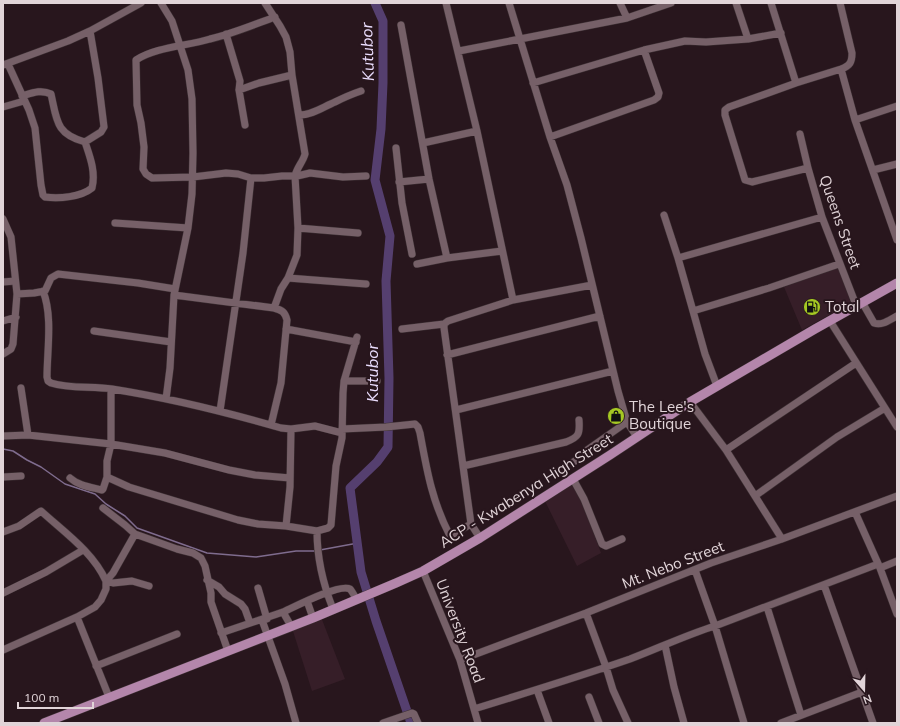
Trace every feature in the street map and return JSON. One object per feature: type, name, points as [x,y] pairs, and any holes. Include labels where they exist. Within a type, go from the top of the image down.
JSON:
[{"type":"main road","name":"ACP - Kwabenya High Street","points":[[44,723],[313,618],[423,571],[480,538],[690,402],[830,320],[897,283]]},
{"type":"street","points":[[85,142],[92,164],[92,188],[86,193],[62,197],[46,197],[43,195],[35,128],[29,110],[6,65],[90,31],[141,3]]},
{"type":"street","points":[[162,3],[172,21],[188,70],[192,100],[193,176],[188,228],[175,292],[166,399]]},
{"type":"street","points":[[266,3],[280,26],[288,45],[305,154],[304,160],[296,170],[295,176],[298,228],[297,255],[274,308]]},
{"type":"street","points":[[446,3],[459,51],[513,300]]},
{"type":"street","points":[[510,3],[533,83],[567,185],[582,238],[592,286],[627,422],[636,437]]},
{"type":"street","points":[[620,3],[627,18]]},
{"type":"street","points":[[459,51],[627,18],[671,3]]},
{"type":"street","points":[[736,3],[748,39]]},
{"type":"street","points":[[771,3],[796,83]]},
{"type":"street","points":[[840,3],[852,53],[852,61],[848,66],[841,70],[855,120],[897,240]]},
{"type":"street","points":[[274,17],[226,34],[164,50],[136,60],[136,105],[141,123],[144,147],[143,169],[146,174],[152,178],[226,173],[238,174],[251,178],[295,176],[314,173],[343,177],[366,176]]},
{"type":"street","points":[[401,26],[429,179],[447,258]]},
{"type":"street","points":[[3,107],[40,91],[46,92],[51,94],[60,128],[65,134],[85,142],[101,132],[104,127],[90,31]]},
{"type":"street","points":[[533,83],[644,50],[685,41],[706,42],[748,39],[780,33]]},
{"type":"street","points":[[226,34],[240,81],[239,90],[245,125]]},
{"type":"street","points":[[550,137],[654,100],[658,97],[659,93],[644,50]]},
{"type":"street","name":"Queens Street","points":[[841,70],[796,83],[729,106],[725,110],[725,115],[745,180],[752,182],[808,168],[822,217],[839,264],[859,304],[874,323],[883,324],[897,316]]},
{"type":"street","points":[[239,90],[259,83],[292,75]]},
{"type":"street","points":[[300,116],[313,113],[361,91]]},
{"type":"street","points":[[855,120],[897,106]]},
{"type":"street","points":[[423,143],[477,132]]},
{"type":"street","points":[[800,134],[808,168]]},
{"type":"street","points":[[396,148],[399,182],[412,254]]},
{"type":"street","points":[[873,170],[897,164]]},
{"type":"street","points":[[220,411],[243,252],[251,178]]},
{"type":"street","points":[[399,182],[429,179]]},
{"type":"street","points":[[664,214],[705,354],[717,386]]},
{"type":"street","points":[[678,258],[822,217]]},
{"type":"street","points":[[3,219],[11,237],[17,294],[13,344],[11,349],[3,354]]},
{"type":"street","points":[[115,223],[188,228]]},
{"type":"street","points":[[298,228],[358,232]]},
{"type":"street","points":[[417,264],[447,258],[502,251]]},
{"type":"street","points":[[693,311],[839,264]]},
{"type":"street","points":[[17,294],[43,291],[47,287],[51,278],[58,274],[131,282],[175,292],[282,310],[286,314],[287,320],[281,383],[271,425]]},
{"type":"street","points":[[288,278],[366,284]]},
{"type":"street","points":[[3,282],[15,281]]},
{"type":"street","points":[[402,329],[444,324],[448,321],[513,300],[592,286]]},
{"type":"street","points":[[43,291],[48,312],[47,377],[48,381],[51,383],[111,389],[166,399],[291,429],[316,426],[342,431],[414,424],[418,427],[428,480],[440,516],[450,536],[471,524]]},
{"type":"street","points":[[447,355],[600,316]]},
{"type":"street","points":[[3,321],[16,317]]},
{"type":"street","points":[[830,320],[897,427]]},
{"type":"street","points":[[444,324],[471,524],[480,538]]},
{"type":"street","points":[[107,477],[129,487],[238,520],[258,524],[286,526],[318,531],[328,528],[331,525],[336,466],[342,431],[344,381],[356,339],[286,329]]},
{"type":"street","points":[[94,331],[171,342]]},
{"type":"street","points":[[726,450],[856,363]]},
{"type":"street","points":[[456,410],[613,371]]},
{"type":"street","points":[[344,381],[377,381]]},
{"type":"street","points":[[21,388],[28,435]]},
{"type":"street","points":[[70,478],[75,483],[102,490],[104,489],[107,477],[107,461],[111,444],[111,389]]},
{"type":"street","points":[[690,402],[726,450],[782,539]]},
{"type":"street","points":[[755,496],[837,437],[885,408]]},
{"type":"street","points":[[463,466],[566,442],[577,437],[579,420]]},
{"type":"street","points":[[567,466],[627,422]]},
{"type":"street","points":[[286,526],[290,478],[291,429]]},
{"type":"street","points":[[3,436],[28,435],[111,444],[165,453],[229,470],[255,475],[290,478]]},
{"type":"street","points":[[3,477],[22,476]]},
{"type":"street","points":[[573,479],[584,499],[602,544],[606,546],[622,539]]},
{"type":"street","name":"Mt. Nebo Street","points":[[460,660],[586,613],[712,563],[782,539],[897,496]]},
{"type":"street","points":[[103,508],[135,534],[198,555],[203,562],[211,594],[211,602],[228,652]]},
{"type":"street","points":[[3,532],[19,526],[41,511],[94,562],[102,572],[106,582],[106,589],[101,600],[90,610],[3,650]]},
{"type":"street","points":[[855,512],[894,599],[897,614]]},
{"type":"street","points":[[318,531],[318,550],[326,592],[333,609]]},
{"type":"street","points":[[106,582],[113,573],[135,534]]},
{"type":"street","points":[[3,593],[53,568],[83,550]]},
{"type":"street","points":[[474,709],[606,667],[824,585],[897,561]]},
{"type":"street","points":[[695,570],[715,626],[744,723]]},
{"type":"street","name":"University Road","points":[[423,571],[460,660],[478,723]]},
{"type":"street","points":[[207,580],[219,587],[225,594],[241,604],[245,609],[250,623]]},
{"type":"street","points":[[106,582],[113,584],[132,581],[149,586]]},
{"type":"street","points":[[824,585],[873,723]]},
{"type":"street","points":[[258,588],[268,635],[285,684],[296,723]]},
{"type":"street","points":[[221,633],[264,620],[326,592],[345,588],[360,598]]},
{"type":"street","points":[[307,601],[313,618]]},
{"type":"street","points":[[767,606],[802,715]]},
{"type":"street","points":[[283,612],[291,626]]},
{"type":"street","points":[[586,613],[615,696],[628,723]]},
{"type":"street","points":[[77,617],[109,697]]},
{"type":"street","points":[[96,666],[177,634]]},
{"type":"street","points":[[665,645],[684,723]]},
{"type":"street","points":[[536,690],[550,723]]},
{"type":"street","points":[[781,723],[862,692]]},
{"type":"street","points":[[589,697],[599,723]]},
{"type":"street","points":[[383,723],[409,714],[414,714],[418,723]]},
{"type":"shaded area","points":[[838,266],[851,303],[802,330],[784,287]]},
{"type":"shaded area","points":[[572,482],[585,509],[601,553],[577,566],[544,499]]},
{"type":"shaded area","points":[[321,617],[345,679],[312,691],[292,628]]},
{"type":"waterway","name":"Kutubor","points":[[375,3],[383,21],[381,129],[375,180],[390,236],[386,281],[389,378],[388,447],[377,462],[350,488],[361,572],[411,723]]},
{"type":"waterway","points":[[3,449],[13,451],[41,467],[65,484],[95,494],[106,504],[125,516],[137,528],[207,553],[256,557],[296,551],[316,551]]},
{"type":"waterway","points":[[320,550],[358,543]]},
{"type":"place","name":"Total","points":[[812,307]]},
{"type":"place","name":"The Lee's Boutique","points":[[616,416]]}]
